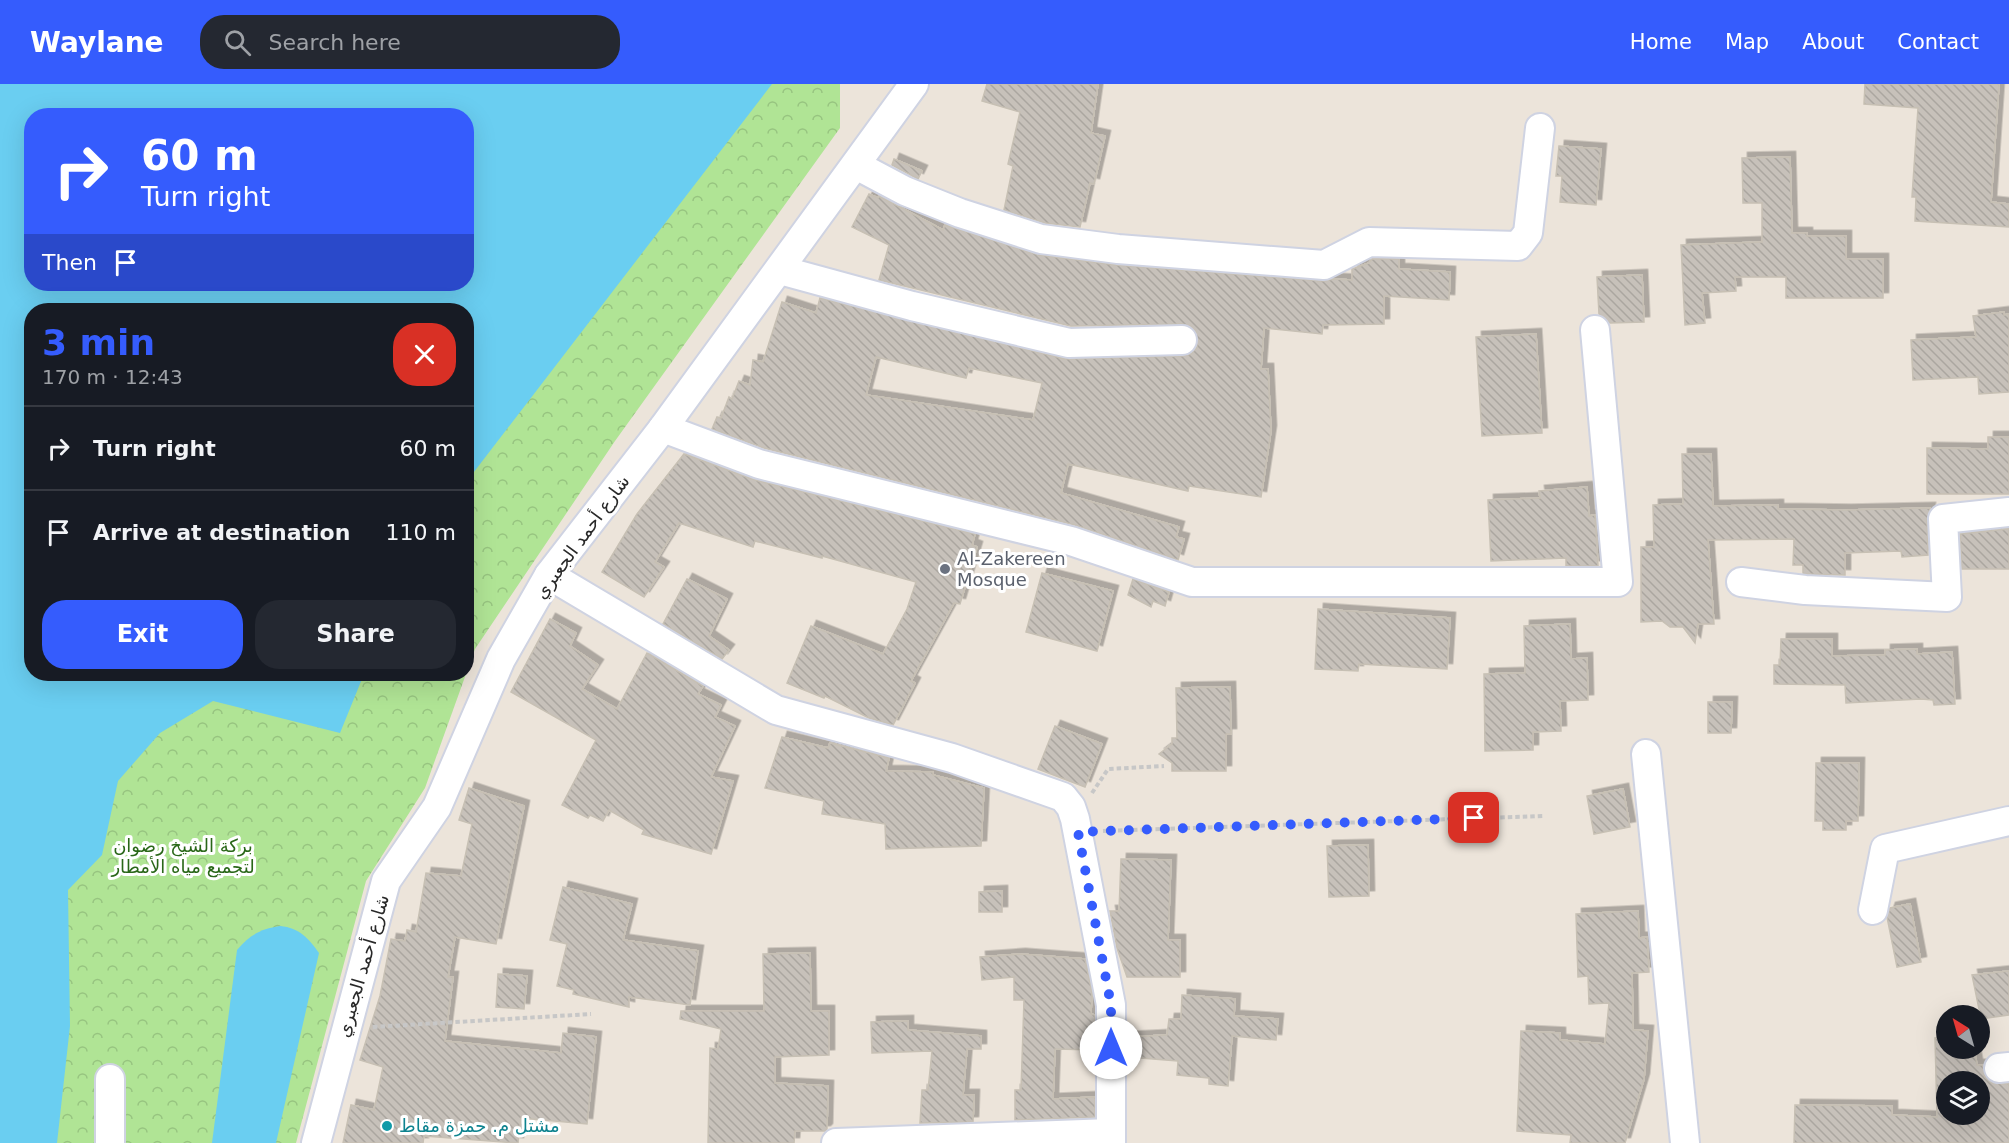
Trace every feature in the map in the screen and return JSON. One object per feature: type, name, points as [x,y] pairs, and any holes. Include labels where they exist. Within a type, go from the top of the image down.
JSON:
[{"type":"street","name":"شارع أحمد الجعبري","points":[[316,1143],[386,881],[437,807],[501,659],[549,575],[663,428],[914,84]]},
{"type":"street","points":[[856,165],[905,191],[960,213],[1041,239],[1118,249],[1324,266],[1369,242],[1518,246],[1528,233],[1540,128]]},
{"type":"street","points":[[780,270],[912,306],[1069,343],[1182,340]]},
{"type":"street","points":[[663,428],[759,464],[1071,542],[1192,582],[1618,582],[1595,330]]},
{"type":"street","points":[[1741,582],[1805,590],[1947,597],[1943,519],[2009,512]]},
{"type":"street","points":[[549,575],[776,710],[952,758],[1063,797],[1077,825],[1111,1005],[1111,1138],[836,1143]]},
{"type":"street","points":[[1646,754],[1685,1143]]},
{"type":"street","points":[[1873,910],[1885,849],[2009,821]]},
{"type":"street","points":[[110,1079],[110,1143]]},
{"type":"path","points":[[1077,825],[1108,769],[1164,766]]},
{"type":"path","points":[[1077,825],[1544,816]]},
{"type":"path","points":[[345,1029],[591,1014]]},
{"type":"green space","name":"بركة الشيخ رضوان لتجميع مياه الأمطار","points":[[0,84],[840,84],[840,128],[615,441],[474,652],[474,303],[24,303],[24,681],[463,681],[425,788],[366,881],[296,1143],[0,1143]]},
{"type":"water","name":"بركة الشيخ رضوان لتجميع مياه الأمطار","points":[[0,84],[772,84],[474,472],[474,303],[24,303],[24,681],[361,681],[340,733],[213,701],[160,733],[118,781],[102,855],[68,890],[70,1026],[57,1143],[0,1143]]},
{"type":"water","points":[[280,926],[293,929],[303,935],[319,953],[276,1143],[212,1143],[237,950],[246,940],[256,934]]},
{"type":"building","points":[[987,84],[1098,84],[1091,133],[1105,136],[1094,184],[1090,183],[1080,227],[1045,223],[1004,210],[1013,166],[1008,164],[1020,112],[982,101]]},
{"type":"building","points":[[1865,84],[1999,84],[1991,202],[2009,204],[2009,227],[1915,221],[1916,197],[1912,197],[1918,108],[1864,104]]},
{"type":"building","points":[[1559,146],[1601,149],[1596,205],[1560,202],[1562,176],[1556,176]]},
{"type":"building","points":[[1790,157],[1792,233],[1807,233],[1807,236],[1846,236],[1846,259],[1883,259],[1883,298],[1786,298],[1786,277],[1735,277],[1736,291],[1702,293],[1705,323],[1685,325],[1681,245],[1762,242],[1762,203],[1743,203],[1742,158]]},
{"type":"building","points":[[894,159],[922,171],[918,179],[892,165]]},
{"type":"building","points":[[869,194],[878,198],[879,196],[943,230],[945,225],[1039,255],[1116,265],[1323,281],[1352,280],[1352,269],[1369,263],[1372,259],[1399,259],[1399,269],[1450,272],[1449,300],[1384,296],[1384,324],[1323,325],[1322,334],[1264,328],[1261,369],[1268,369],[1271,431],[1261,497],[1189,486],[1188,491],[1068,464],[1061,493],[1179,527],[1176,537],[1184,539],[1178,560],[1075,525],[764,448],[712,429],[717,417],[721,418],[729,397],[732,399],[739,381],[750,385],[753,360],[763,362],[782,302],[816,313],[820,298],[1065,359],[1182,356],[1191,354],[1197,347],[1196,332],[1190,326],[1182,324],[1071,326],[879,280],[889,245],[852,227]],"holes":[[[876,357],[966,378],[969,368],[1042,383],[1033,420],[866,395]]]},
{"type":"building","points":[[1642,275],[1644,322],[1610,323],[1599,314],[1597,277]]},
{"type":"building","points":[[2004,312],[2004,315],[2009,314],[2009,392],[1979,394],[1978,377],[1913,380],[1911,340],[1976,337],[1973,316]]},
{"type":"building","points":[[1536,334],[1542,433],[1482,436],[1476,337]]},
{"type":"building","points":[[1988,437],[2009,437],[2009,494],[1927,494],[1927,448],[1988,449]]},
{"type":"building","points":[[684,454],[755,480],[975,534],[972,545],[977,547],[960,604],[954,603],[911,681],[915,683],[893,725],[869,718],[825,696],[824,698],[787,683],[811,626],[883,654],[907,609],[916,582],[822,556],[822,558],[755,541],[753,547],[679,523],[655,562],[664,567],[644,597],[602,572],[637,514]]},
{"type":"building","points":[[1682,454],[1711,454],[1713,506],[1778,505],[1778,509],[1846,510],[1930,508],[1927,520],[1928,555],[1902,557],[1901,551],[1845,553],[1845,575],[1806,574],[1803,573],[1803,565],[1793,565],[1794,539],[1708,540],[1714,624],[1698,624],[1695,643],[1683,627],[1670,627],[1662,621],[1641,622],[1641,547],[1654,547],[1653,505],[1683,504]]},
{"type":"building","points":[[1587,487],[1589,516],[1595,515],[1598,566],[1566,566],[1566,558],[1491,561],[1488,500],[1540,498],[1539,491]]},
{"type":"building","points":[[2009,529],[2009,569],[1962,569],[1960,534]]},
{"type":"building","points":[[1042,573],[1113,591],[1097,651],[1026,632]]},
{"type":"building","points":[[687,579],[727,599],[709,636],[729,650],[722,659],[663,624]]},
{"type":"building","points":[[1133,579],[1169,592],[1165,606],[1153,601],[1151,607],[1128,595]]},
{"type":"building","points":[[1318,609],[1450,618],[1447,669],[1359,664],[1358,671],[1315,669]]},
{"type":"building","points":[[550,619],[576,633],[570,646],[598,665],[582,689],[617,709],[647,653],[703,686],[698,694],[721,705],[715,717],[735,726],[711,777],[733,781],[711,854],[642,834],[644,830],[609,810],[603,821],[590,815],[588,818],[562,805],[596,740],[511,692]]},
{"type":"building","points":[[1570,624],[1571,659],[1587,658],[1588,700],[1560,701],[1561,731],[1533,732],[1533,750],[1485,751],[1484,674],[1525,673],[1524,626]]},
{"type":"building","points":[[1781,639],[1832,639],[1832,656],[1885,655],[1885,650],[1917,649],[1917,654],[1952,652],[1955,704],[1934,705],[1933,700],[1921,699],[1846,703],[1845,685],[1774,684],[1774,665],[1780,665]]},
{"type":"building","points":[[1230,687],[1231,734],[1226,734],[1226,771],[1172,771],[1172,763],[1159,754],[1172,744],[1172,738],[1177,738],[1176,688]]},
{"type":"building","points":[[1708,702],[1732,702],[1731,733],[1708,733]]},
{"type":"building","points":[[1055,726],[1102,744],[1085,787],[1038,769]]},
{"type":"building","points":[[782,737],[828,748],[830,743],[889,758],[886,771],[933,772],[933,775],[984,788],[981,846],[886,849],[885,824],[822,814],[824,801],[765,788]]},
{"type":"building","points":[[1816,763],[1859,763],[1858,821],[1846,821],[1846,830],[1823,830],[1823,821],[1815,821]]},
{"type":"building","points":[[469,788],[524,806],[496,944],[455,937],[448,977],[453,977],[445,1041],[561,1053],[563,1033],[596,1037],[587,1124],[521,1118],[518,1143],[424,1136],[423,1143],[343,1143],[351,1105],[374,1110],[383,1067],[360,1060],[380,996],[391,939],[405,941],[407,930],[416,932],[426,873],[461,876],[472,824],[459,820]]},
{"type":"building","points":[[1623,789],[1630,827],[1594,834],[1587,796]]},
{"type":"building","points":[[1368,845],[1369,896],[1329,897],[1327,846]]},
{"type":"building","points":[[1121,859],[1171,860],[1168,940],[1180,940],[1180,977],[1127,977],[1117,948],[1110,911],[1119,911]]},
{"type":"building","points":[[563,887],[632,904],[623,940],[698,951],[690,1005],[629,997],[629,1007],[573,994],[574,990],[557,986],[567,944],[550,940]]},
{"type":"building","points":[[1002,891],[1002,912],[979,912],[979,892]]},
{"type":"building","points":[[1910,904],[1921,962],[1897,967],[1887,917],[1890,908]]},
{"type":"building","points":[[1638,911],[1639,938],[1647,937],[1649,972],[1632,973],[1633,1030],[1648,1031],[1644,1079],[1625,1143],[1570,1143],[1571,1135],[1517,1131],[1521,1031],[1560,1033],[1560,1040],[1605,1044],[1609,1003],[1589,1004],[1588,976],[1578,977],[1576,914]]},
{"type":"building","points":[[810,953],[811,1011],[829,1011],[829,1055],[775,1057],[775,1083],[828,1086],[827,1129],[825,1131],[795,1131],[794,1143],[708,1143],[710,1048],[718,1049],[721,1029],[680,1019],[681,1011],[764,1011],[763,954]]},
{"type":"building","points":[[1020,954],[1085,959],[1092,992],[1091,1014],[1095,1015],[1095,1050],[1055,1049],[1053,1099],[1095,1097],[1095,1117],[1015,1120],[1015,1090],[1021,1090],[1024,1000],[1014,1000],[1014,977],[982,980],[980,957]]},
{"type":"building","points":[[2009,971],[2009,1015],[1990,1018],[1990,1005],[1978,1005],[1972,975]]},
{"type":"building","points":[[498,974],[527,976],[524,1009],[496,1007]]},
{"type":"building","points":[[1182,995],[1235,999],[1234,1016],[1278,1019],[1276,1040],[1232,1036],[1228,1086],[1209,1084],[1209,1078],[1177,1075],[1178,1061],[1128,1057],[1128,1037],[1167,1035],[1169,1019],[1181,1019]]},
{"type":"building","points":[[908,1021],[908,1030],[981,1036],[981,1049],[967,1049],[963,1095],[974,1095],[973,1122],[920,1123],[922,1090],[928,1090],[932,1051],[872,1053],[871,1022]]},
{"type":"building","points":[[1935,1038],[1936,1059],[1976,1059],[1977,1065],[1983,1065],[1984,1071],[1936,1071],[1936,1078]]},
{"type":"building","points":[[1990,1081],[2009,1084],[2009,1143],[1794,1143],[1795,1105],[1892,1106],[1892,1115],[1936,1117],[1936,1125],[1990,1125]]},
{"type":"place","name":"Al-Zakereen Mosque","points":[[945,569]]},
{"type":"place","name":"مشتل م. حمزة مقاط","points":[[387,1126]]},
{"type":"route","points":[[1111,1048],[1111,1005],[1078,832],[1474,818]]}]
